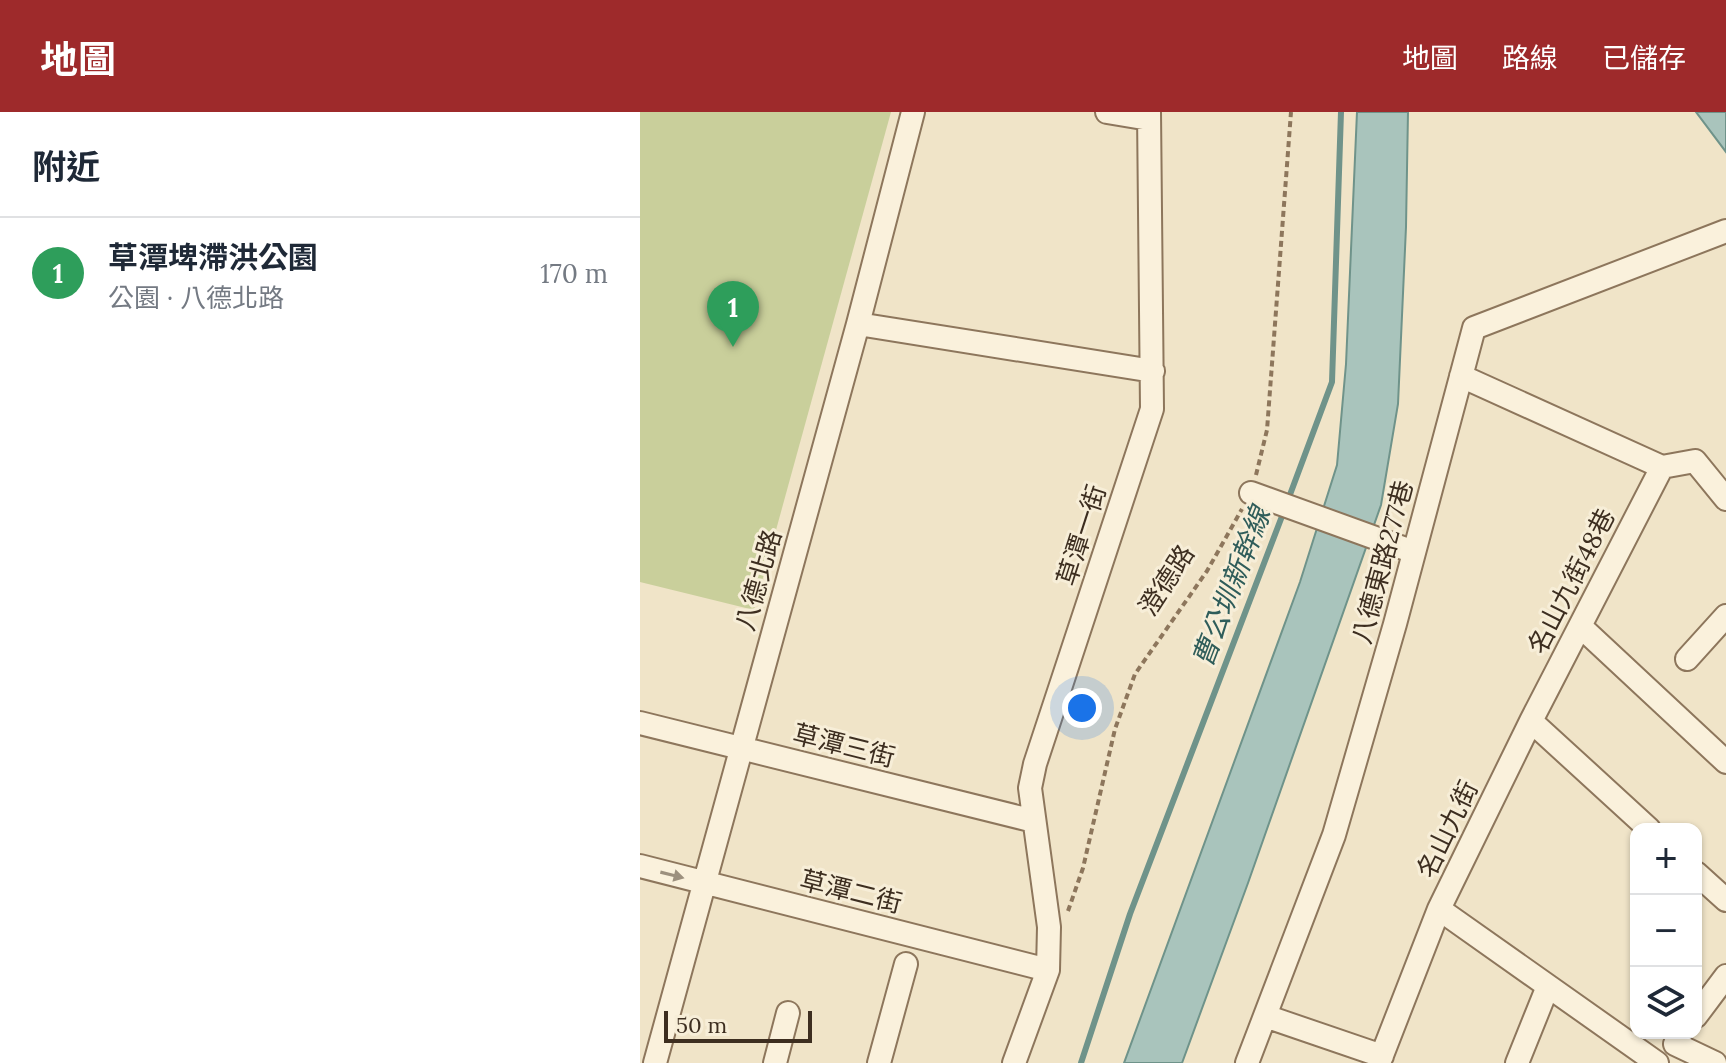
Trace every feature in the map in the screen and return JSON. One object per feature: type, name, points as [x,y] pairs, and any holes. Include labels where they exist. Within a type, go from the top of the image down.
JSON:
[{"type":"street","name":"八德北路","points":[[655,1063],[858,324],[913,112]]},
{"type":"street","points":[[1107,112],[1149,115]]},
{"type":"street","name":"草潭一街","points":[[1048,970],[1049,927],[1030,788],[1035,764],[1152,409],[1149,115]]},
{"type":"street","name":"八德東路277巷","points":[[1247,1063],[1334,835],[1474,328],[1726,231]]},
{"type":"street","points":[[858,324],[1153,371]]},
{"type":"street","points":[[1461,376],[1662,467],[1695,461],[1726,499]]},
{"type":"street","name":"名山九街48巷","points":[[1531,721],[1662,467]]},
{"type":"street","points":[[1251,493],[1414,552]]},
{"type":"street","points":[[1687,659],[1726,616]]},
{"type":"street","points":[[1580,626],[1726,762]]},
{"type":"street","points":[[1531,721],[1642,823]]},
{"type":"street","name":"名山九街","points":[[1531,721],[1439,909],[1658,1063]]},
{"type":"street","name":"草潭三街","points":[[640,723],[1034,821]]},
{"type":"street","name":"草潭二街","points":[[640,866],[1048,970]]},
{"type":"street","points":[[1702,878],[1726,900]]},
{"type":"street","points":[[1265,1016],[1381,1059],[1439,909]]},
{"type":"street","points":[[879,1063],[906,964]]},
{"type":"street","points":[[1014,1063],[1048,970]]},
{"type":"street","points":[[1702,1008],[1726,976]]},
{"type":"street","points":[[1517,1063],[1548,986]]},
{"type":"street","points":[[775,1063],[788,1013]]},
{"type":"street","points":[[1658,1063],[1678,1039]]},
{"type":"street","points":[[1680,1039],[1715,1063]]},
{"type":"path","name":"澄德路","points":[[1068,911],[1083,868],[1115,729],[1135,674],[1207,571],[1251,493],[1267,430],[1291,112]]},
{"type":"green space","points":[[640,112],[891,112],[754,610],[640,582]]},
{"type":"water","points":[[1357,112],[1408,112],[1398,404],[1381,505],[1182,1063],[1124,1063],[1300,582],[1337,465],[1346,364]]},
{"type":"water","points":[[1696,112],[1726,112],[1726,152]]},
{"type":"waterway","name":"曹公圳新幹線","points":[[1288,500],[1332,382],[1341,112]]},
{"type":"waterway","name":"曹公圳新幹線","points":[[1081,1063],[1130,914],[1284,511]]},
{"type":"place","name":"草潭埤滯洪公園","points":[[733,347]]}]
